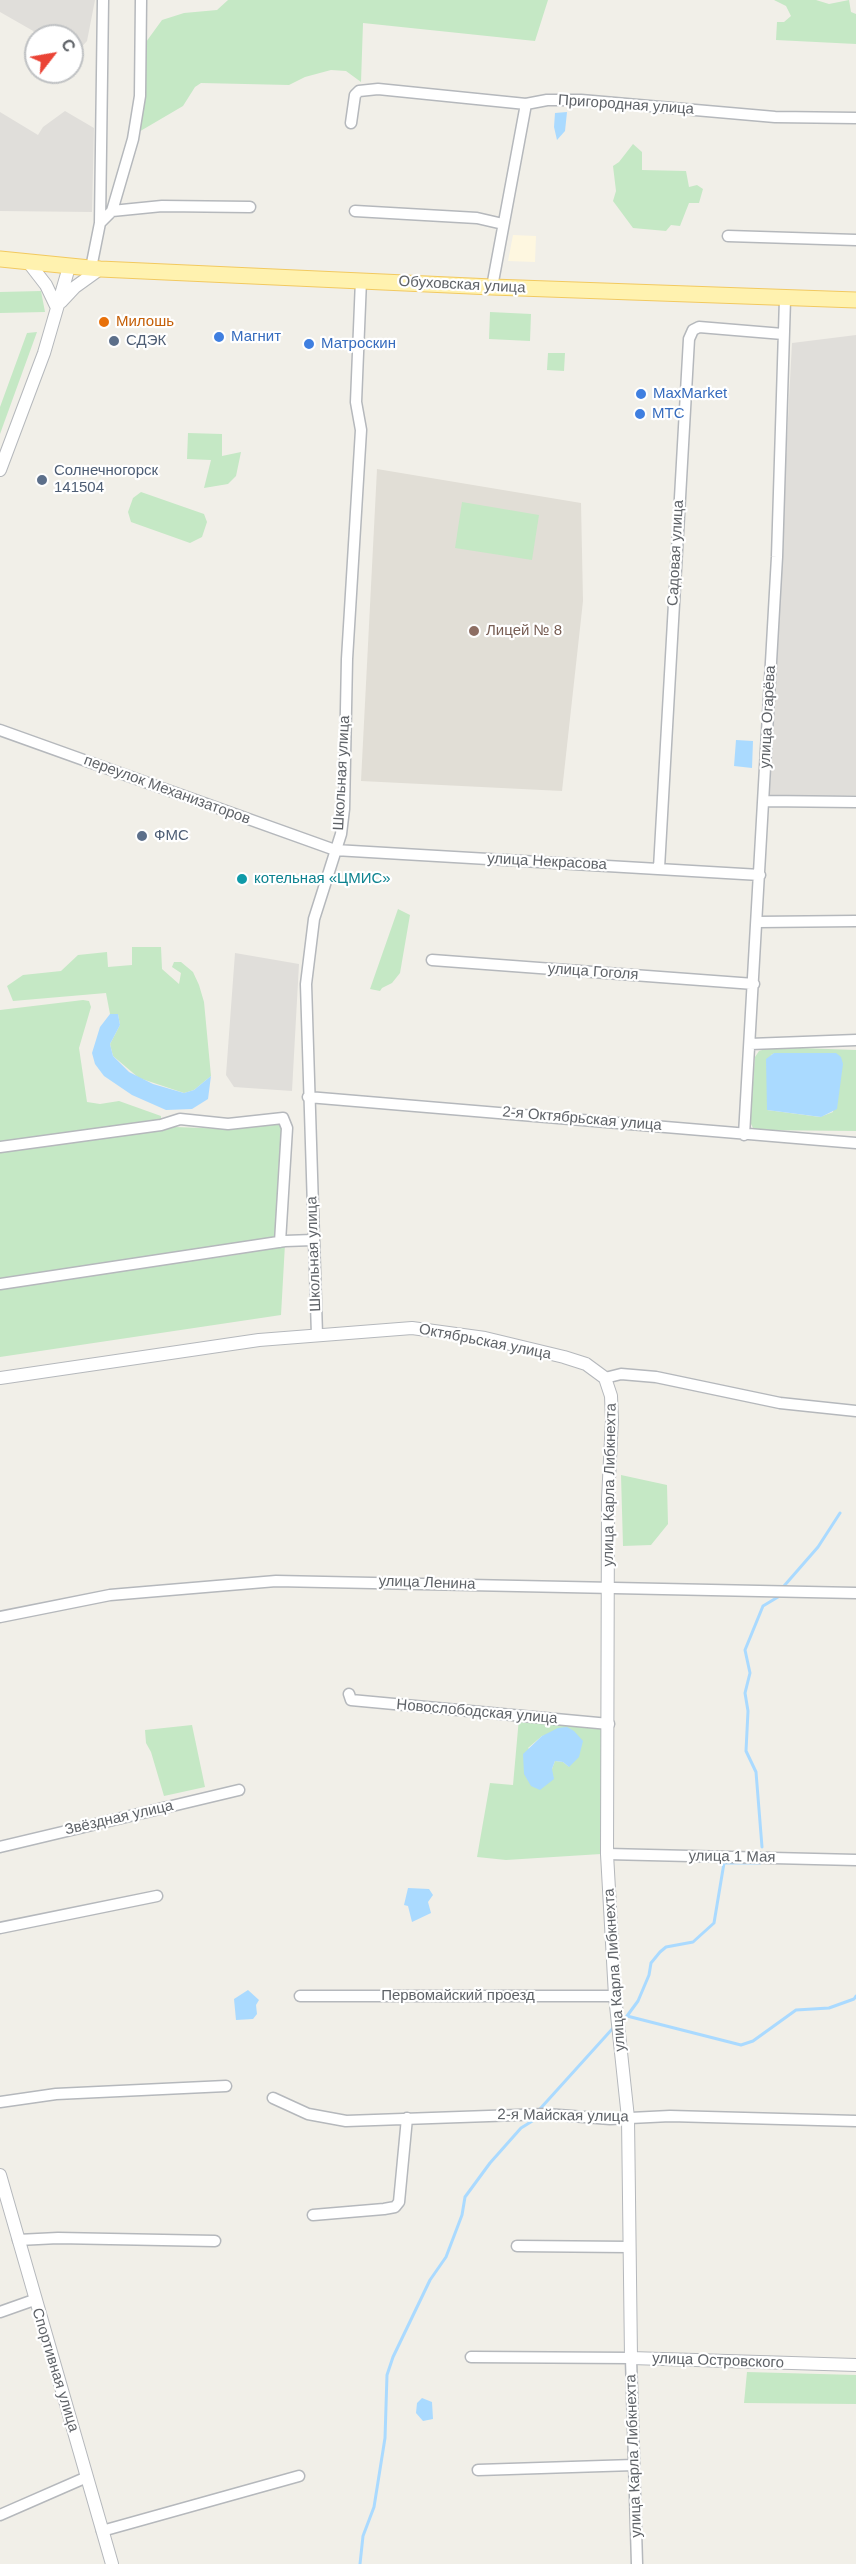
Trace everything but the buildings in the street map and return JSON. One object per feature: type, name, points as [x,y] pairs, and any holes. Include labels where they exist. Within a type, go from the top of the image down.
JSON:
[{"type":"main road","name":"Обуховская улица","points":[[0,259],[69,267],[492,287],[856,300]]},
{"type":"street","points":[[57,308],[95,268],[100,223],[103,0]]},
{"type":"street","points":[[100,223],[112,211],[133,139],[140,96],[141,0]]},
{"type":"street","name":"Пригородная улица","points":[[351,123],[355,95],[367,89],[484,97],[526,104],[547,100],[581,100],[775,117],[856,118]]},
{"type":"street","points":[[492,287],[526,104]]},
{"type":"street","points":[[112,211],[162,206],[250,207]]},
{"type":"street","points":[[356,211],[477,219],[502,224]]},
{"type":"street","points":[[728,236],[856,240]]},
{"type":"street","points":[[29,263],[46,285],[57,308]]},
{"type":"street","points":[[0,470],[44,353],[69,267]]},
{"type":"street","name":"Школьная улица","points":[[316,1335],[308,1097],[307,964],[314,919],[341,834],[344,809],[347,659],[362,430],[356,402],[361,280]]},
{"type":"street","name":"улица Огарёва","points":[[744,1135],[758,922],[777,557],[785,299]]},
{"type":"street","name":"Садовая улица","points":[[659,868],[688,339],[693,330],[699,327],[783,334]]},
{"type":"street","name":"переулок Механизаторов","points":[[0,730],[335,850]]},
{"type":"street","points":[[764,801],[856,802]]},
{"type":"street","name":"улица Некрасова","points":[[335,850],[760,874]]},
{"type":"street","points":[[758,922],[856,921]]},
{"type":"street","name":"улица Гоголя","points":[[432,960],[754,984]]},
{"type":"street","points":[[750,1044],[856,1040]]},
{"type":"street","name":"2-я Октябрьская улица","points":[[308,1097],[632,1122],[744,1135],[856,1143]]},
{"type":"street","points":[[0,1147],[161,1125],[180,1119],[228,1124],[283,1118],[287,1128],[280,1242]]},
{"type":"street","points":[[0,1284],[280,1242],[313,1240]]},
{"type":"street","name":"Октябрьская улица","points":[[0,1378],[170,1352],[397,1328],[436,1329],[564,1357],[586,1364],[605,1378]]},
{"type":"street","points":[[605,1378],[621,1374],[656,1377],[780,1403],[856,1411]]},
{"type":"street","name":"улица Карла Либкнехта","points":[[605,1378],[612,1408],[608,1499],[607,1854],[615,1996],[628,2118],[631,2358],[637,2564]]},
{"type":"street","name":"улица Ленина","points":[[0,1617],[110,1594],[253,1582],[417,1582],[856,1593]]},
{"type":"street","name":"Новослободская улица","points":[[348,1694],[351,1700],[609,1724]]},
{"type":"street","name":"Звёздная улица","points":[[0,1847],[239,1790]]},
{"type":"street","name":"улица 1 Мая","points":[[607,1854],[856,1860]]},
{"type":"street","points":[[0,1928],[157,1896]]},
{"type":"street","name":"Первомайский проезд","points":[[300,1996],[615,1996]]},
{"type":"street","points":[[0,2102],[56,2094],[226,2086]]},
{"type":"street","name":"2-я Майская улица","points":[[273,2098],[308,2114],[356,2121],[546,2114],[628,2118],[670,2116],[856,2121]]},
{"type":"street","points":[[313,2215],[395,2207],[399,2202],[407,2118]]},
{"type":"street","name":"Спортивная улица","points":[[0,2175],[34,2300],[112,2564]]},
{"type":"street","points":[[18,2240],[58,2238],[215,2241]]},
{"type":"street","points":[[517,2246],[629,2247]]},
{"type":"street","points":[[0,2312],[34,2300]]},
{"type":"street","name":"улица Островского","points":[[471,2357],[631,2358],[856,2365]]},
{"type":"street","points":[[478,2470],[634,2465]]},
{"type":"street","points":[[102,2531],[299,2476]]},
{"type":"street","points":[[0,2515],[87,2477]]},
{"type":"shaded area","points":[[0,0],[95,0],[87,41],[84,44],[84,24],[24,26],[0,12]]},
{"type":"shaded area","points":[[65,111],[94,128],[92,212],[0,211],[0,112],[38,135],[43,127]]},
{"type":"shaded area","points":[[513,235],[536,236],[535,262],[508,261]]},
{"type":"shaded area","points":[[856,335],[856,795],[768,797],[792,343]]},
{"type":"shaded area","name":"Лицей № 8","points":[[377,469],[581,503],[583,601],[562,791],[361,781]]},
{"type":"shaded area","points":[[235,953],[299,964],[292,1091],[234,1087],[226,1075]]},
{"type":"green space","points":[[228,0],[548,0],[535,41],[363,23],[361,82],[346,71],[331,70],[305,77],[289,85],[201,83],[195,87],[183,106],[137,133],[144,95],[146,42],[162,20],[184,13],[217,10]]},
{"type":"green space","points":[[774,0],[816,0],[829,4],[849,0],[851,12],[856,14],[856,44],[776,40],[777,22],[784,22],[791,16],[786,6]]},
{"type":"green space","points":[[633,144],[642,152],[642,170],[686,171],[689,187],[697,185],[703,189],[699,203],[689,203],[680,226],[671,225],[666,231],[633,228],[613,201],[616,191],[613,166]]},
{"type":"green space","points":[[41,291],[45,312],[0,313],[0,292]]},
{"type":"green space","points":[[490,312],[531,314],[530,341],[489,339]]},
{"type":"green space","points":[[37,332],[0,434],[0,407],[27,333]]},
{"type":"green space","points":[[548,353],[565,353],[564,371],[547,370]]},
{"type":"green space","points":[[188,433],[222,434],[222,456],[241,452],[236,476],[228,484],[204,488],[211,460],[187,459]]},
{"type":"green space","points":[[141,492],[204,514],[207,522],[202,537],[190,543],[131,522],[128,512],[133,498]]},
{"type":"green space","points":[[462,502],[539,515],[532,560],[455,548]]},
{"type":"green space","points":[[398,909],[410,915],[400,973],[392,983],[380,991],[370,989]]},
{"type":"green space","points":[[132,947],[161,947],[162,969],[179,984],[181,973],[172,967],[174,962],[181,962],[193,972],[199,985],[204,1002],[211,1076],[194,1090],[184,1093],[139,1078],[113,1056],[110,1044],[120,1025],[118,1014],[110,1014],[106,993],[13,1001],[7,986],[23,975],[61,971],[78,955],[107,952],[108,967],[132,965]]},
{"type":"green space","points":[[89,1001],[91,1007],[79,1048],[87,1102],[100,1104],[119,1101],[161,1116],[161,1121],[0,1142],[0,1010]]},
{"type":"green space","points":[[772,1047],[856,1050],[856,1131],[754,1130],[750,1122],[755,1057],[759,1051]],"holes":[[[775,1053],[836,1053],[833,1112],[820,1117],[767,1110],[771,1055]]]},
{"type":"green space","points":[[271,1122],[282,1123],[277,1240],[0,1279],[0,1150],[175,1127],[230,1129]]},
{"type":"green space","points":[[285,1244],[281,1315],[0,1357],[0,1286],[235,1255]]},
{"type":"green space","points":[[621,1475],[667,1485],[668,1524],[651,1545],[623,1546]]},
{"type":"green space","points":[[519,1718],[602,1728],[601,1854],[506,1860],[477,1857],[490,1783],[513,1785]],"holes":[[[549,1735],[569,1767],[563,1762],[555,1761],[552,1769],[528,1748],[542,1736]]]},
{"type":"green space","points":[[192,1725],[205,1787],[164,1796],[151,1752],[146,1743],[145,1730]]},
{"type":"green space","points":[[747,2372],[856,2375],[856,2404],[744,2403]]},
{"type":"water","points":[[567,112],[565,131],[557,140],[554,127],[555,113]]},
{"type":"water","points":[[736,740],[753,741],[752,768],[734,766]]},
{"type":"water","points":[[110,1014],[118,1014],[120,1025],[110,1044],[113,1056],[129,1072],[153,1084],[184,1093],[194,1090],[211,1076],[208,1099],[192,1109],[166,1110],[132,1095],[104,1076],[95,1064],[92,1053],[100,1027]]},
{"type":"water","points":[[774,1053],[836,1053],[841,1057],[843,1064],[837,1109],[821,1117],[767,1110],[766,1059]]},
{"type":"water","points":[[567,1727],[583,1741],[579,1757],[569,1767],[563,1762],[555,1761],[552,1769],[554,1779],[540,1790],[531,1786],[524,1774],[523,1754],[542,1736],[558,1728]]},
{"type":"water","points":[[408,1888],[429,1889],[433,1895],[428,1902],[431,1913],[412,1922],[408,1906],[404,1905]]},
{"type":"water","points":[[248,1990],[259,2000],[256,2005],[257,2014],[253,2019],[236,2020],[234,1999]]},
{"type":"water","points":[[422,2398],[432,2402],[433,2419],[423,2421],[416,2413],[417,2403]]},
{"type":"waterway","points":[[784,1586],[818,1547],[840,1513]]},
{"type":"waterway","points":[[762,1847],[756,1772],[746,1751],[748,1711],[745,1693],[750,1673],[745,1650],[763,1606],[778,1597]]},
{"type":"waterway","points":[[760,1863],[724,1863],[714,1923],[693,1942],[666,1947],[660,1952],[651,1963],[649,1975],[638,2001],[627,2016],[741,2045],[753,2041],[796,2010],[829,2008],[854,1999],[856,1996]]},
{"type":"waterway","points":[[539,2110],[614,2027]]},
{"type":"waterway","points":[[360,2564],[363,2536],[374,2507],[385,2438],[387,2375],[393,2357],[430,2280],[446,2257],[462,2215],[465,2197],[490,2163],[521,2128],[534,2120]]},
{"type":"place","name":"Милошь","points":[[104,322]]},
{"type":"place","name":"Магнит","points":[[219,337]]},
{"type":"place","name":"СДЭК","points":[[114,341]]},
{"type":"place","name":"Матроскин","points":[[309,344]]},
{"type":"place","name":"MaxMarket","points":[[641,394]]},
{"type":"place","name":"МТС","points":[[640,414]]},
{"type":"place","name":"Солнечногорск 141504","points":[[42,480]]},
{"type":"place","name":"Лицей № 8","points":[[474,631]]},
{"type":"place","name":"ФМС","points":[[142,836]]},
{"type":"place","name":"котельная «ЦМИС»","points":[[242,879]]}]
